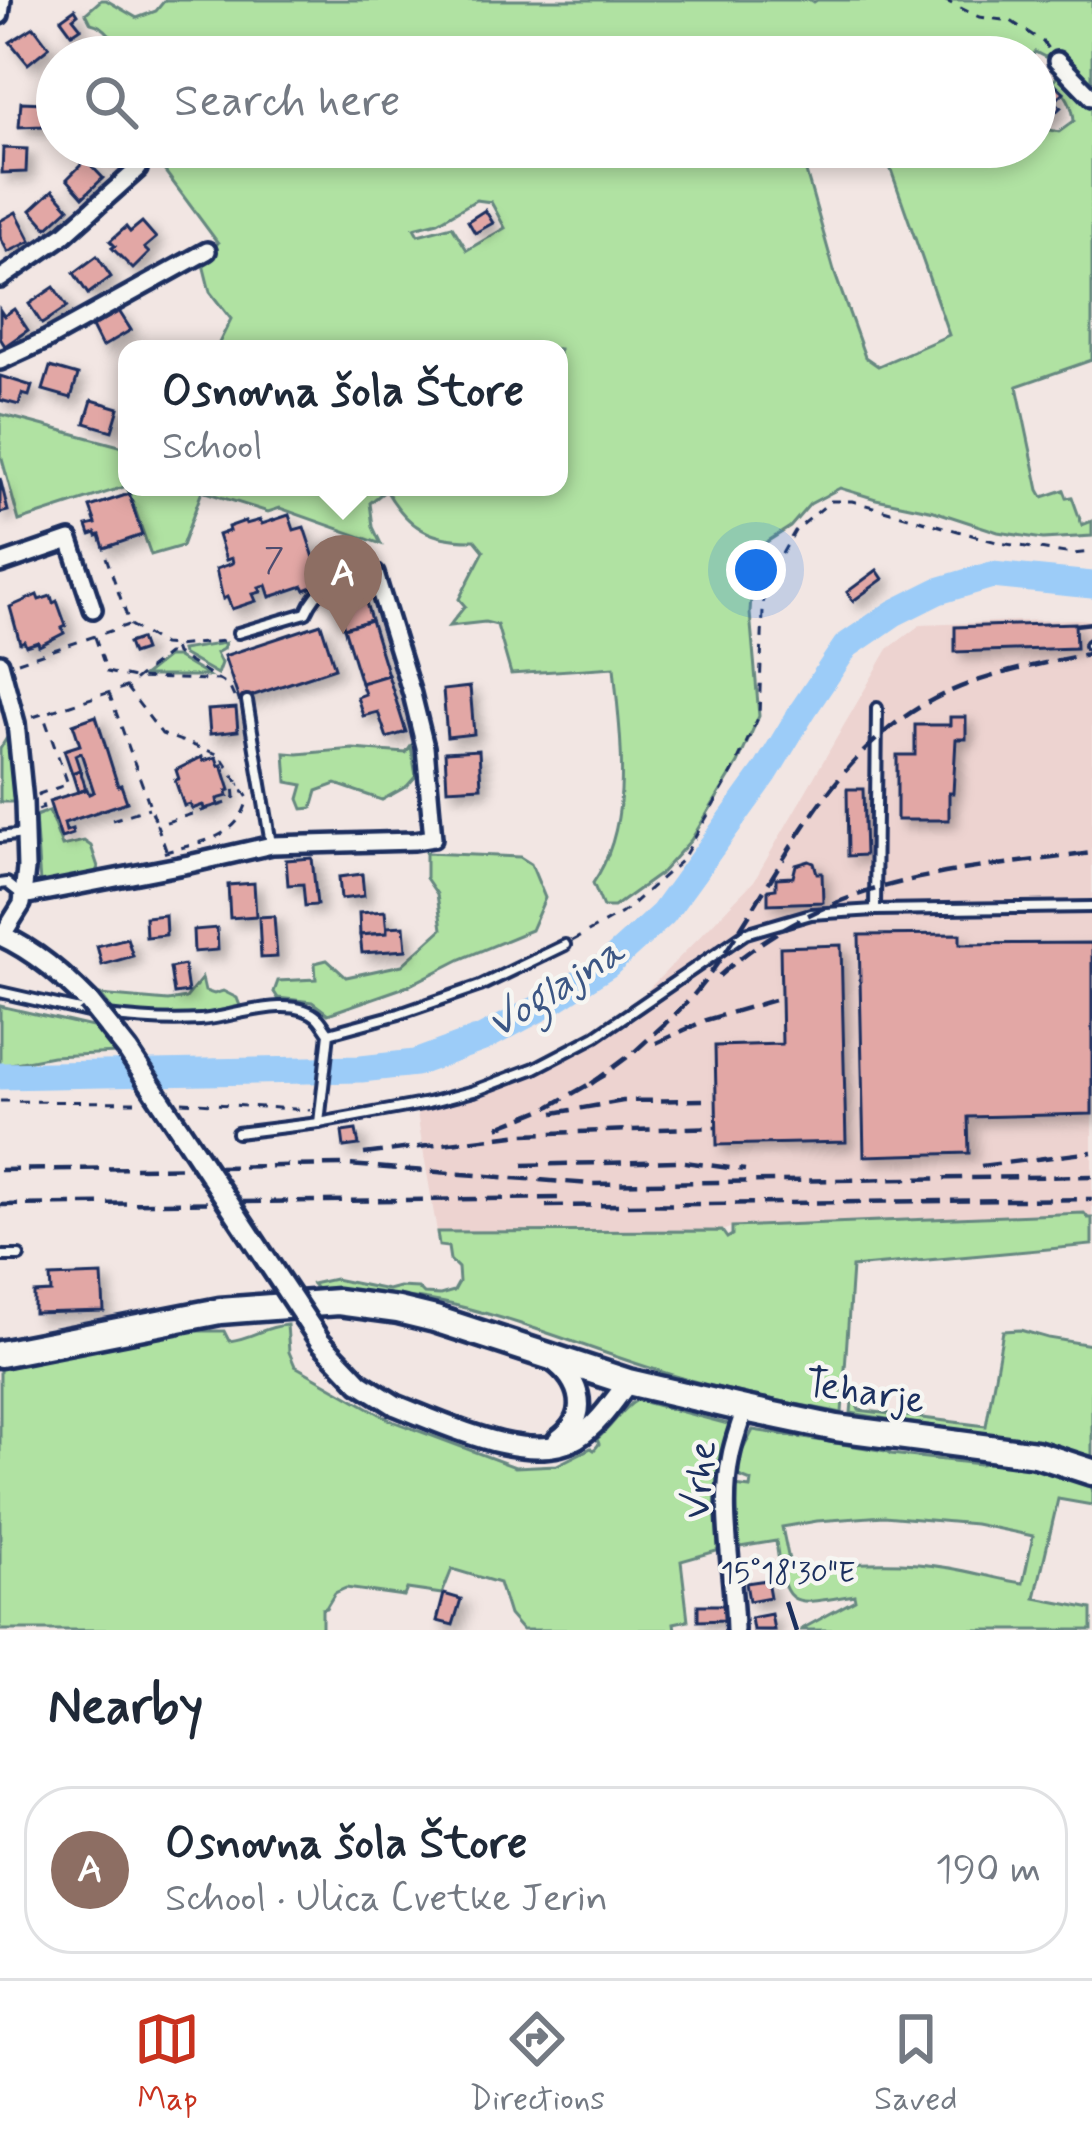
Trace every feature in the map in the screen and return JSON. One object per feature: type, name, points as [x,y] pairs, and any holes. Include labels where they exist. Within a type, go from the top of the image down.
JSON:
[{"type":"main road","name":"Teharje","points":[[0,1354],[220,1311],[338,1302],[398,1310],[628,1382],[836,1427],[1036,1454],[1092,1472]]},
{"type":"street","points":[[0,15],[2,0]]},
{"type":"street","points":[[1057,61],[1092,97]]},
{"type":"street","points":[[0,279],[64,236],[137,169]]},
{"type":"street","points":[[0,361],[207,251]]},
{"type":"street","points":[[0,564],[70,540],[93,609]]},
{"type":"street","points":[[23,896],[272,845],[433,838],[425,747],[374,574]]},
{"type":"street","points":[[1,665],[16,723],[25,834],[22,904],[1,935],[63,976],[128,1051],[320,1341],[360,1383],[395,1405],[497,1442],[542,1447],[564,1444],[591,1428],[628,1382]]},
{"type":"street","points":[[542,1447],[568,1433],[579,1405],[571,1376],[544,1353]]},
{"type":"street","name":"Vrhe","points":[[735,1630],[727,1527],[730,1459],[745,1408]]},
{"type":"lane","points":[[238,633],[306,614],[323,586],[374,574]]},
{"type":"lane","points":[[248,706],[272,845]]},
{"type":"lane","points":[[875,910],[877,708]]},
{"type":"lane","points":[[0,837],[25,834]]},
{"type":"lane","points":[[0,884],[7,883],[23,896]]},
{"type":"lane","points":[[237,1133],[428,1103],[536,1068],[596,1036],[746,933],[811,914],[1092,907]]},
{"type":"lane","points":[[329,1033],[481,986],[565,945]]},
{"type":"lane","points":[[0,992],[76,1011],[144,1021],[204,1020],[260,1009],[296,1008],[315,1014],[329,1033],[318,1098],[319,1123]]},
{"type":"lane","points":[[0,1256],[19,1256]]},
{"type":"path","points":[[944,0],[979,17],[1011,21],[1034,36]]},
{"type":"path","points":[[565,945],[622,913],[682,860],[759,716],[764,585],[795,531],[831,501],[852,501],[1000,542],[1072,554],[1092,552]]},
{"type":"path","points":[[106,557],[130,625],[163,645],[224,640],[238,633]]},
{"type":"path","points":[[1,665],[130,625]]},
{"type":"path","points":[[95,637],[107,672],[134,679],[218,680]]},
{"type":"path","points":[[173,646],[176,654]]},
{"type":"path","points":[[16,723],[125,687],[167,654],[176,654],[229,686],[238,705],[248,706]]},
{"type":"path","points":[[109,693],[166,851],[236,826],[248,798],[220,754],[162,734],[125,687]]},
{"type":"path","points":[[33,812],[43,808],[39,794],[68,784],[44,714]]},
{"type":"path","points":[[157,826],[226,803],[235,797],[233,786],[242,784]]},
{"type":"path","points":[[112,820],[150,808]]},
{"type":"path","points":[[169,1102],[314,1111],[318,1098]]},
{"type":"path","points":[[0,1101],[148,1102]]},
{"type":"shaded area","points":[[1092,620],[1092,1218],[815,1223],[722,1231],[437,1232],[415,1101],[553,1054],[634,1004],[754,881],[888,649],[920,625]]},
{"type":"green space","points":[[101,0],[137,18],[156,11],[165,0],[1092,0],[1092,89],[1056,59],[1056,36],[110,36],[91,23],[86,13]]},
{"type":"green space","points":[[1059,71],[1092,104],[1092,360],[1017,386],[1039,490],[1043,497],[1064,490],[1067,498],[1072,497],[1082,525],[1092,521],[1092,536],[1043,539],[998,532],[840,488],[810,504],[790,527],[765,543],[752,577],[750,613],[759,716],[738,763],[691,840],[660,874],[614,907],[603,907],[593,883],[615,833],[622,778],[614,667],[511,674],[497,625],[449,626],[465,606],[459,599],[484,551],[475,540],[422,530],[390,496],[568,496],[568,340],[220,340],[231,319],[210,292],[202,260],[218,243],[163,168],[805,168],[865,357],[878,366],[949,335],[890,168],[1056,168],[1056,131],[1074,121],[1068,99],[1056,84]],"holes":[[[476,200],[491,202],[505,228],[467,250],[452,226],[418,235],[414,228],[438,222]]]},
{"type":"green space","points":[[0,414],[118,446],[118,489],[19,521],[0,458]]},
{"type":"green space","points":[[130,496],[200,496],[182,546],[151,555]]},
{"type":"green space","points":[[218,496],[379,496],[370,503],[381,544],[280,508],[268,512]]},
{"type":"green space","points":[[225,643],[216,653],[221,663],[217,674],[181,650]]},
{"type":"green space","points":[[167,657],[176,657],[208,676],[143,676]]},
{"type":"green space","points":[[16,723],[17,802],[0,802],[0,749]]},
{"type":"green space","points":[[411,746],[416,776],[382,800],[336,784],[317,791],[312,808],[303,809],[299,799],[303,785],[287,782],[285,753],[353,749],[406,753]]},
{"type":"green space","points":[[49,811],[62,846],[84,841],[91,846],[98,867],[95,874],[68,883],[40,883],[35,816]]},
{"type":"green space","points":[[426,853],[520,857],[531,864],[545,898],[531,930],[408,986],[328,1014],[312,1002],[278,998],[274,992],[278,981],[316,979],[315,963],[327,960],[346,977],[402,965],[442,929],[437,894],[426,878]]},
{"type":"green space","points":[[202,978],[205,991],[223,991],[237,998],[240,1006],[184,1018],[114,1012],[100,995],[168,1001],[186,998]]},
{"type":"green space","points":[[0,1006],[97,1028],[119,1053],[52,1056],[0,1066]]},
{"type":"green space","points":[[1084,1213],[1092,1218],[1092,1245],[852,1267],[842,1413],[693,1381],[454,1305],[318,1291],[312,1284],[334,1279],[388,1290],[418,1288],[424,1294],[454,1291],[458,1268],[450,1260],[448,1247],[439,1246],[437,1232],[722,1231],[727,1238],[732,1227]]},
{"type":"green space","points":[[287,1325],[295,1366],[392,1421],[515,1467],[557,1465],[594,1450],[597,1439],[637,1400],[728,1424],[727,1548],[681,1561],[688,1620],[674,1623],[675,1630],[522,1630],[509,1615],[499,1583],[452,1569],[442,1594],[407,1589],[404,1596],[346,1588],[335,1593],[322,1609],[322,1630],[0,1630],[0,1369],[179,1331],[224,1331],[229,1341]]},
{"type":"green space","points":[[1020,1330],[1092,1345],[1092,1462],[1031,1443],[851,1413],[852,1402],[856,1402],[859,1410],[986,1426],[1003,1331]]},
{"type":"green space","points":[[753,1430],[891,1454],[1021,1465],[1092,1485],[1092,1505],[1058,1499],[1035,1598],[1092,1609],[1092,1630],[800,1630],[855,1600],[854,1595],[815,1601],[794,1598],[783,1580],[776,1541],[734,1548],[735,1486],[750,1488],[751,1481],[736,1475],[738,1459]],"holes":[[[884,1516],[975,1524],[1033,1536],[1023,1583],[910,1564],[791,1570],[782,1527]]]},
{"type":"building","points":[[75,9],[78,14],[73,18],[81,28],[72,34],[61,19]]},
{"type":"building","points":[[34,27],[41,36],[36,36],[36,58],[28,64],[10,42]]},
{"type":"building","points":[[21,102],[36,103],[36,126],[19,127]]},
{"type":"building","points":[[3,148],[27,149],[26,172],[2,173]]},
{"type":"building","points":[[78,168],[94,168],[103,178],[83,197],[67,179]]},
{"type":"building","points":[[53,190],[69,208],[47,228],[31,210]]},
{"type":"building","points":[[485,210],[493,223],[475,233],[468,221]]},
{"type":"building","points":[[16,212],[31,241],[8,252],[0,237],[0,221]]},
{"type":"building","points":[[142,222],[156,238],[144,248],[149,253],[133,269],[110,241],[126,227],[130,232]]},
{"type":"building","points":[[97,256],[111,277],[88,294],[74,273]]},
{"type":"building","points":[[54,287],[67,307],[42,324],[29,304]]},
{"type":"building","points":[[14,309],[28,330],[5,346],[0,338],[0,310],[4,316]]},
{"type":"building","points":[[119,311],[131,330],[102,347],[92,327]]},
{"type":"building","points":[[50,367],[78,375],[71,398],[43,390]]},
{"type":"building","points":[[0,376],[32,386],[29,396],[22,394],[19,405],[0,400]]},
{"type":"building","points":[[92,400],[118,408],[112,431],[85,423]]},
{"type":"building","points":[[0,478],[8,511],[0,513]]},
{"type":"building","points":[[130,496],[142,535],[104,548],[100,535],[90,535],[87,526],[96,524],[90,507]]},
{"type":"building","points":[[289,515],[294,530],[304,527],[321,579],[318,585],[270,597],[266,585],[253,594],[256,601],[232,609],[227,597],[223,599],[216,569],[233,563],[232,558],[226,560],[218,535],[245,521],[262,524]]},
{"type":"building","points":[[877,570],[883,579],[853,601],[847,592]]},
{"type":"building","points":[[37,595],[39,600],[51,596],[53,603],[57,601],[66,626],[64,633],[39,646],[38,642],[26,646],[20,643],[10,607]]},
{"type":"building","points":[[365,599],[371,620],[344,628],[338,607]]},
{"type":"building","points":[[371,620],[388,675],[361,683],[344,628]]},
{"type":"building","points":[[1075,623],[1076,648],[955,652],[955,627]]},
{"type":"building","points":[[321,624],[335,668],[239,700],[224,656]]},
{"type":"building","points":[[140,639],[144,650],[132,654],[128,643]]},
{"type":"building","points":[[388,675],[406,732],[387,738],[378,712],[363,716],[357,697],[365,694],[361,683]]},
{"type":"building","points":[[470,687],[474,734],[447,737],[443,690]]},
{"type":"building","points":[[236,708],[238,731],[210,734],[208,710]]},
{"type":"building","points":[[96,716],[127,802],[64,823],[73,834],[61,838],[49,801],[87,789],[89,794],[94,792],[81,753],[75,755],[80,770],[72,773],[64,750],[80,745],[73,724]]},
{"type":"building","points":[[950,717],[966,717],[966,739],[956,739],[949,820],[897,820],[897,755],[915,755],[915,725],[950,725]]},
{"type":"building","points":[[479,750],[481,787],[447,789],[445,752]]},
{"type":"building","points":[[202,757],[203,761],[216,757],[230,790],[228,796],[217,799],[218,805],[192,809],[190,804],[184,806],[176,770]]},
{"type":"building","points":[[80,770],[86,789],[78,792],[72,773]]},
{"type":"building","points":[[847,789],[863,789],[865,855],[848,856]]},
{"type":"building","points":[[312,858],[317,905],[305,906],[303,884],[288,885],[286,860]]},
{"type":"building","points":[[809,861],[822,873],[823,902],[768,904],[768,890],[776,889],[776,878],[793,877],[796,865]]},
{"type":"building","points":[[362,874],[364,896],[341,899],[339,877]]},
{"type":"building","points":[[254,883],[256,916],[230,918],[228,885]]},
{"type":"building","points":[[385,911],[387,933],[360,935],[359,913]]},
{"type":"building","points":[[165,915],[166,935],[146,937],[145,917]]},
{"type":"building","points":[[274,916],[277,957],[261,958],[259,917]]},
{"type":"building","points":[[404,926],[406,950],[362,953],[360,935]]},
{"type":"building","points":[[217,928],[218,950],[194,952],[193,930]]},
{"type":"building","points":[[960,934],[960,944],[1092,943],[1092,1114],[968,1117],[969,1153],[864,1156],[859,935]]},
{"type":"building","points":[[127,938],[133,956],[102,965],[97,946]]},
{"type":"building","points":[[841,945],[846,1142],[717,1145],[715,1046],[782,1044],[780,947]]},
{"type":"building","points":[[184,965],[188,992],[174,994],[170,968]]},
{"type":"building","points":[[356,1130],[359,1145],[344,1147],[342,1132]]},
{"type":"building","points":[[102,1275],[104,1311],[34,1313],[34,1293],[51,1292],[50,1277]]},
{"type":"building","points":[[767,1580],[770,1597],[749,1601],[746,1583]]},
{"type":"building","points":[[444,1594],[461,1599],[453,1625],[437,1621]]},
{"type":"building","points":[[698,1605],[725,1605],[725,1620],[698,1621]]},
{"type":"building","points":[[771,1614],[774,1630],[753,1630],[751,1618]]},
{"type":"waterway","name":"Voglajna","points":[[0,1076],[361,1069],[415,1063],[483,1038],[607,965],[663,914],[765,773],[846,646],[894,613],[938,591],[992,575],[1092,585]]},
{"type":"railway","points":[[1075,625],[1092,623]]},
{"type":"railway","points":[[655,1033],[700,987],[805,825],[864,751],[900,720],[960,687],[1092,653]]},
{"type":"railway","points":[[719,976],[762,942],[849,898],[942,874],[1092,853]]},
{"type":"railway","points":[[656,1043],[706,1020],[781,998]]},
{"type":"railway","points":[[591,1084],[665,1024]]},
{"type":"railway","points":[[498,1127],[551,1106],[605,1075]]},
{"type":"railway","points":[[554,1113],[623,1101],[703,1100]]},
{"type":"railway","points":[[364,1154],[522,1134],[717,1127]]},
{"type":"railway","points":[[981,1166],[1092,1152]]},
{"type":"railway","points":[[523,1165],[677,1161],[745,1170]]},
{"type":"railway","points":[[0,1170],[349,1165],[590,1184],[1092,1176]]},
{"type":"railway","points":[[0,1205],[564,1198]]},
{"type":"railway","points":[[546,1206],[1092,1199]]},
{"type":"place","name":"Osnovna šola Štore","points":[[343,634]]}]
